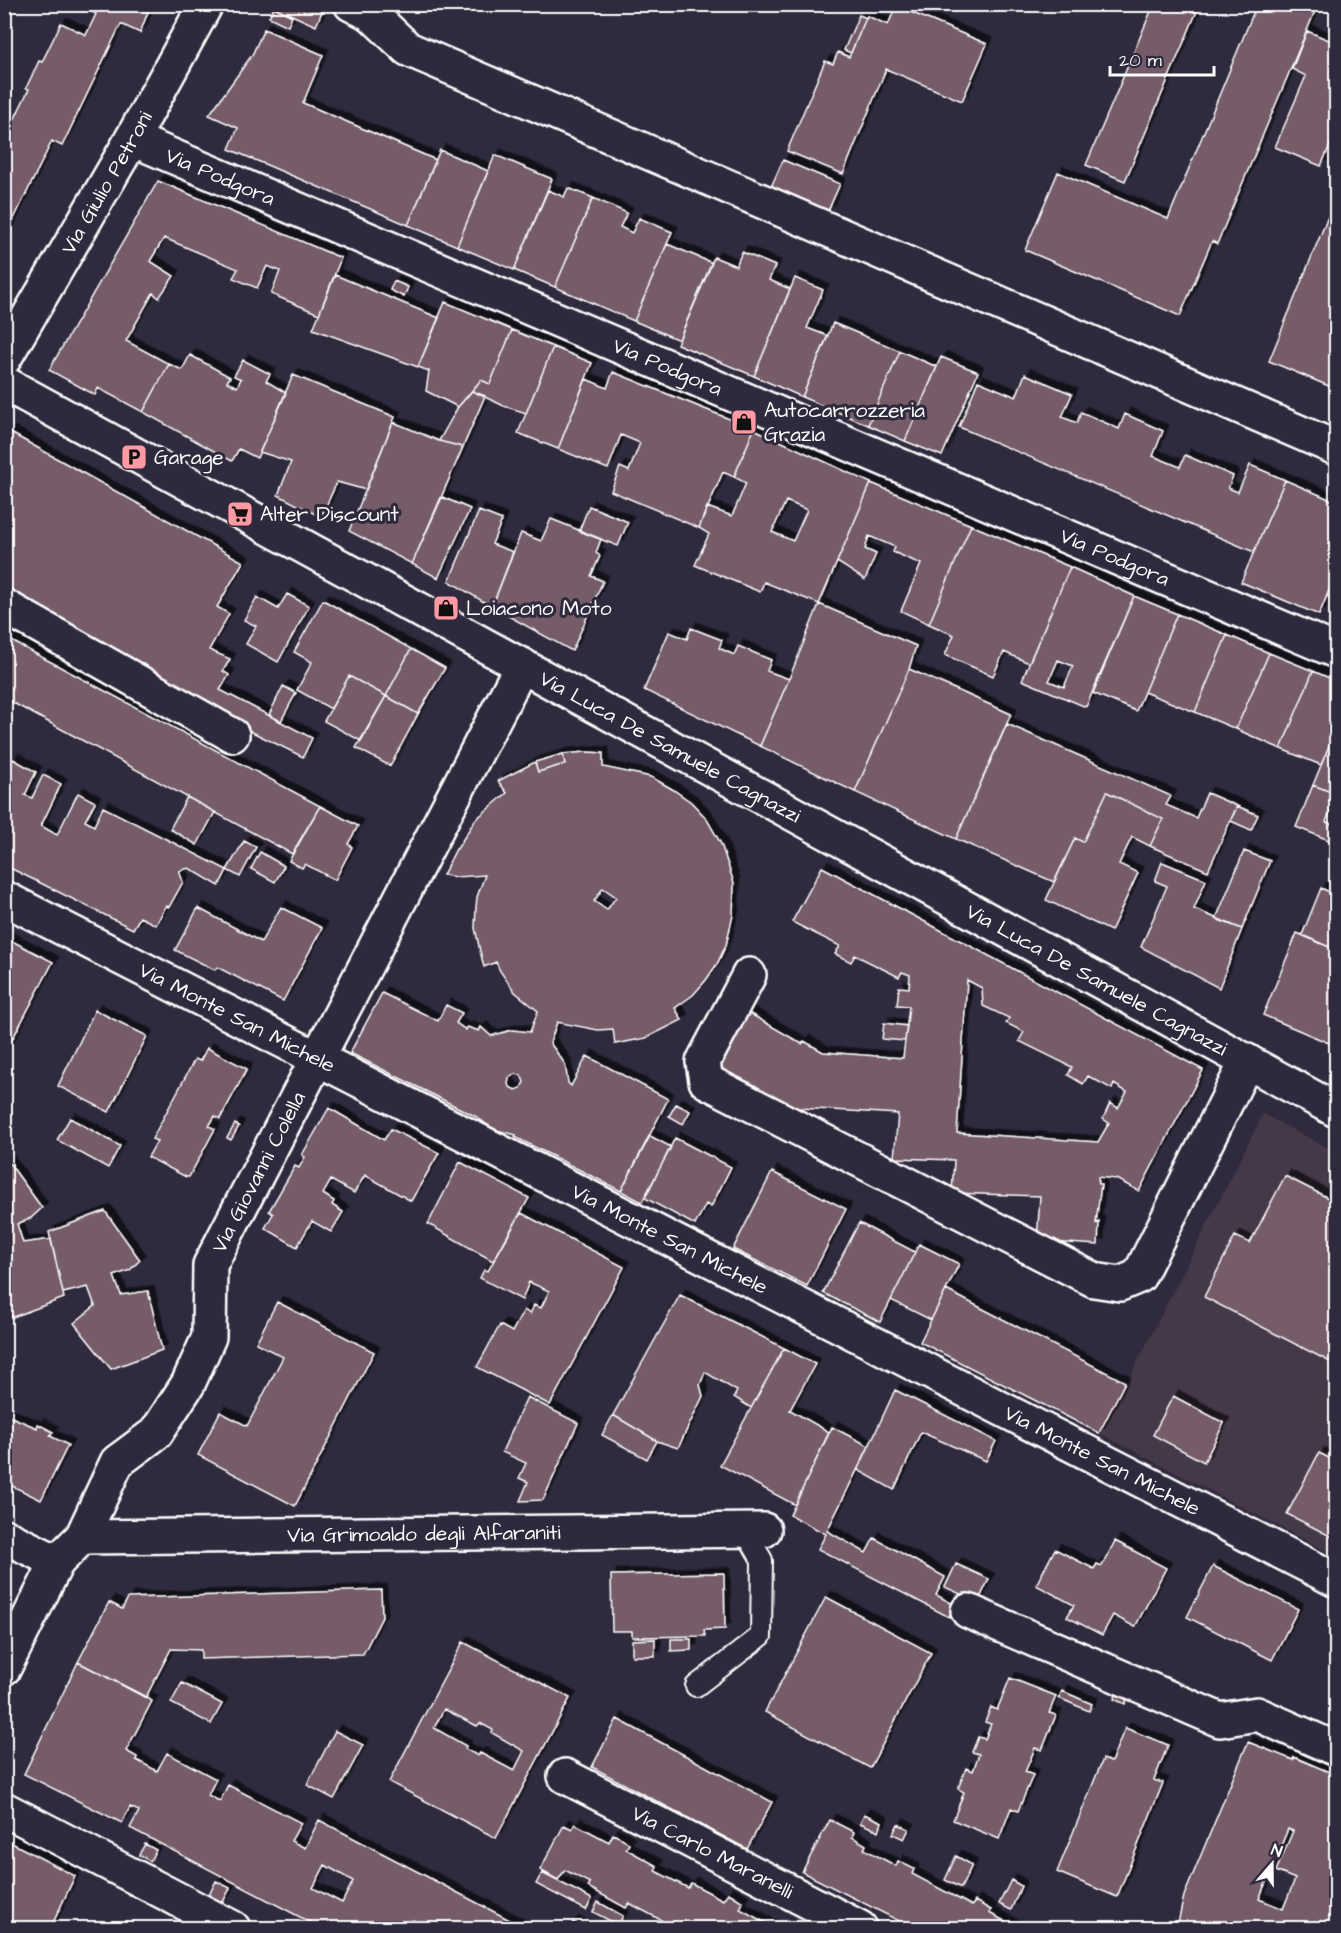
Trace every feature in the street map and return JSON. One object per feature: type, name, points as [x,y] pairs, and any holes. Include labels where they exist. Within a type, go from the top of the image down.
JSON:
[{"type":"street","name":"Via Giulio Petroni","points":[[4,359],[132,139],[206,4]]},
{"type":"street","points":[[351,4],[371,14],[408,49],[1336,448]]},
{"type":"street","name":"Via Podgora","points":[[132,139],[1336,651]]},
{"type":"street","name":"Via Luca De Samuele Cagnazzi","points":[[4,383],[1336,1110]]},
{"type":"street","points":[[4,606],[232,735]]},
{"type":"street","name":"Via Giovanni Colella","points":[[4,1668],[57,1562],[82,1537],[117,1462],[156,1433],[188,1384],[209,1337],[210,1265],[522,665]]},
{"type":"street","name":"Via Monte San Michele","points":[[4,898],[1336,1580]]},
{"type":"street","points":[[749,975],[704,1062],[706,1081],[1094,1280],[1120,1284],[1139,1276],[1247,1061]]},
{"type":"street","name":"Via Grimoaldo degli Alfaraniti","points":[[82,1537],[755,1531]]},
{"type":"street","points":[[4,1536],[57,1562]]},
{"type":"street","points":[[968,1611],[1220,1720],[1257,1714],[1336,1749]]},
{"type":"street","name":"Via Carlo Maranelli","points":[[565,1776],[860,1929]]},
{"type":"street","points":[[4,1809],[233,1929]]},
{"type":"lane","points":[[696,1686],[761,1636],[762,1560],[755,1531]]},
{"type":"shaded area","points":[[1263,1114],[1336,1152],[1336,1556],[1101,1434]]},
{"type":"building","points":[[77,4],[151,4],[140,33],[121,24],[62,146],[52,141],[4,239],[4,119],[13,122],[39,61],[42,62],[61,23],[86,35],[96,14]]},
{"type":"building","points":[[275,4],[312,4],[323,9],[316,26],[274,7]]},
{"type":"building","points":[[1154,4],[1200,4],[1125,181],[1086,165]]},
{"type":"building","points":[[1257,4],[1318,4],[1217,244],[1212,241],[1180,316],[1025,250],[1058,172],[1168,219]]},
{"type":"building","points":[[896,6],[987,44],[962,101],[886,69],[843,174],[787,151],[825,61],[833,64],[838,52],[849,57],[867,16],[888,25]]},
{"type":"building","points":[[274,7],[292,16],[288,26],[269,17]]},
{"type":"building","points":[[859,15],[866,18],[851,53],[844,50]]},
{"type":"building","points":[[264,29],[323,55],[303,103],[436,160],[408,225],[229,149],[238,128],[209,115],[252,55]]},
{"type":"building","points":[[1307,31],[1336,43],[1336,131],[1321,166],[1275,147],[1306,76],[1292,69]]},
{"type":"building","points":[[440,150],[488,171],[457,246],[408,225]]},
{"type":"building","points":[[495,155],[552,179],[514,270],[457,246]]},
{"type":"building","points":[[783,160],[840,184],[828,211],[771,187]]},
{"type":"building","points":[[158,181],[341,258],[319,314],[271,294],[280,271],[267,266],[257,288],[233,278],[238,269],[164,238],[150,261],[174,276],[159,298],[153,293],[126,341],[169,364],[143,412],[98,388],[95,395],[49,370]]},
{"type":"building","points":[[568,188],[593,198],[555,287],[514,270],[548,190],[564,197]]},
{"type":"building","points":[[1336,197],[1336,389],[1269,361]]},
{"type":"building","points":[[593,198],[627,213],[620,227],[632,233],[639,218],[672,232],[634,321],[555,287]]},
{"type":"building","points":[[667,244],[712,263],[679,340],[634,321]]},
{"type":"building","points":[[742,252],[775,266],[769,280],[790,289],[754,376],[677,344],[714,257],[736,266]]},
{"type":"building","points":[[335,275],[439,318],[418,367],[313,329]]},
{"type":"building","points":[[795,278],[823,290],[807,328],[828,336],[802,397],[754,376]]},
{"type":"building","points":[[394,281],[408,287],[404,297],[390,290]]},
{"type":"building","points":[[445,302],[512,330],[490,384],[481,380],[458,407],[426,391],[429,371],[418,367]]},
{"type":"building","points":[[833,323],[900,351],[868,425],[802,397]]},
{"type":"building","points":[[512,330],[553,347],[526,413],[504,406],[472,391],[481,380],[490,384]]},
{"type":"building","points":[[553,347],[592,363],[558,449],[518,433]]},
{"type":"building","points":[[900,351],[937,367],[905,441],[868,425]]},
{"type":"building","points":[[190,355],[230,377],[227,382],[237,387],[241,379],[234,376],[243,360],[270,374],[266,381],[286,393],[257,458],[239,449],[232,461],[143,412],[169,364],[182,370]]},
{"type":"building","points":[[941,357],[978,372],[942,456],[905,441]]},
{"type":"building","points":[[613,372],[754,429],[734,477],[723,472],[699,528],[611,491],[620,467],[629,471],[640,443],[621,435],[608,469],[558,449],[586,379],[607,388]]},
{"type":"building","points":[[1025,374],[1072,394],[1062,417],[1077,423],[1081,412],[1119,429],[1125,414],[1163,431],[1153,456],[1180,467],[1185,455],[1233,476],[1228,488],[1238,492],[1250,465],[1285,480],[1254,552],[959,427],[978,381],[1016,397]]},
{"type":"building","points":[[293,375],[395,417],[366,490],[337,482],[321,517],[278,495],[291,462],[260,452]]},
{"type":"building","points":[[472,391],[485,396],[463,447],[439,441],[458,407]]},
{"type":"building","points":[[393,422],[439,441],[463,447],[412,564],[349,531]]},
{"type":"building","points":[[754,429],[871,483],[819,604],[764,582],[760,592],[695,565],[709,534],[699,528],[707,507],[732,516],[746,483],[734,477]],"holes":[[[786,501],[807,510],[793,541],[772,532]]]},
{"type":"building","points":[[9,432],[243,562],[217,607],[229,614],[209,650],[230,659],[223,671],[229,675],[220,690],[312,738],[303,757],[242,727],[4,592],[4,440]]},
{"type":"building","points":[[1285,480],[1336,502],[1336,573],[1319,615],[1241,582]]},
{"type":"building","points":[[871,483],[971,525],[929,624],[901,611],[921,564],[893,552],[895,547],[869,536],[865,549],[876,554],[865,580],[837,562]]},
{"type":"building","points":[[442,497],[470,509],[438,578],[412,564]]},
{"type":"building","points":[[589,506],[628,522],[618,546],[579,531]]},
{"type":"building","points":[[479,511],[502,520],[492,544],[513,552],[492,607],[449,581]]},
{"type":"building","points":[[551,519],[601,539],[596,553],[600,556],[591,576],[603,581],[572,651],[492,607],[521,533],[541,541]]},
{"type":"building","points":[[971,525],[1070,567],[1029,663],[1004,652],[993,676],[945,655],[954,635],[929,624]]},
{"type":"building","points":[[1070,567],[1134,596],[1086,707],[1022,680]],"holes":[[[1058,660],[1073,666],[1064,687],[1049,681]]]},
{"type":"building","points":[[1336,573],[1336,600],[1327,596]]},
{"type":"building","points":[[287,594],[309,606],[278,662],[246,644],[256,626],[244,620],[257,597],[278,609]]},
{"type":"building","points":[[1134,596],[1177,614],[1136,711],[1093,693]]},
{"type":"building","points":[[323,600],[411,649],[386,696],[349,676],[331,709],[297,690],[312,662],[294,652]]},
{"type":"building","points":[[819,604],[916,646],[909,669],[855,792],[760,746]]},
{"type":"building","points":[[1177,614],[1227,635],[1195,712],[1144,692]]},
{"type":"building","points":[[691,628],[722,640],[719,648],[734,655],[738,646],[771,660],[767,671],[789,679],[760,746],[644,690],[669,632],[687,639]]},
{"type":"building","points":[[1227,635],[1269,653],[1236,729],[1195,712]]},
{"type":"building","points":[[4,637],[320,806],[292,854],[4,698]]},
{"type":"building","points":[[411,649],[445,668],[418,714],[386,696]]},
{"type":"building","points":[[1269,653],[1313,671],[1281,749],[1236,729]]},
{"type":"building","points":[[909,669],[1011,714],[956,839],[855,792]]},
{"type":"building","points":[[1313,671],[1336,681],[1336,729],[1321,765],[1281,749]]},
{"type":"building","points":[[349,676],[386,696],[361,741],[324,721]]},
{"type":"building","points":[[283,686],[296,693],[281,721],[269,715]]},
{"type":"building","points":[[386,696],[418,714],[390,766],[356,748]]},
{"type":"building","points":[[1007,724],[1171,796],[1166,805],[1196,818],[1207,793],[1237,806],[1208,871],[1150,846],[1163,819],[1107,792],[1083,842],[1075,838],[1054,882],[956,839]]},
{"type":"building","points":[[1336,729],[1336,794],[1313,785]]},
{"type":"building","points":[[603,753],[603,767],[651,777],[691,802],[706,818],[721,844],[734,883],[733,915],[726,945],[706,980],[693,995],[675,1008],[682,1020],[646,1038],[615,1044],[613,1029],[598,1030],[557,1022],[550,1043],[565,1064],[568,1083],[571,1086],[587,1056],[668,1099],[621,1191],[515,1137],[516,1135],[493,1129],[475,1116],[350,1053],[382,993],[438,1021],[446,1005],[462,1013],[456,1023],[466,1030],[467,1027],[479,1031],[481,1027],[491,1036],[512,1030],[530,1032],[538,1011],[515,992],[496,962],[484,967],[475,928],[477,897],[485,875],[456,877],[443,875],[456,849],[475,820],[507,793],[498,781],[535,762],[538,772],[565,764],[563,754]],"holes":[[[603,888],[616,897],[607,910],[594,901]],[[515,1074],[521,1075],[524,1082],[521,1088],[516,1090],[508,1084],[509,1078]]]},
{"type":"building","points":[[563,754],[565,764],[538,772],[535,762]]},
{"type":"building","points":[[13,759],[36,772],[25,795],[32,798],[43,775],[61,784],[41,826],[57,835],[78,793],[95,802],[85,821],[94,826],[103,807],[227,870],[219,886],[189,868],[179,871],[183,882],[156,925],[140,917],[133,929],[4,865],[4,776]]},
{"type":"building","points":[[1313,785],[1336,794],[1326,822],[1336,826],[1336,843],[1296,827]]},
{"type":"building","points":[[1107,792],[1163,819],[1150,846],[1132,837],[1119,864],[1138,873],[1111,931],[1046,900],[1075,838],[1083,842]]},
{"type":"building","points":[[187,797],[215,812],[197,845],[170,829]]},
{"type":"building","points":[[320,806],[358,826],[348,844],[352,847],[335,880],[305,864],[302,868],[289,861]]},
{"type":"building","points":[[1237,806],[1258,815],[1251,830],[1231,821]]},
{"type":"building","points":[[244,841],[256,847],[240,877],[227,870]]},
{"type":"building","points":[[1244,851],[1270,861],[1242,929],[1216,919]]},
{"type":"building","points":[[260,852],[284,866],[275,882],[251,869]]},
{"type":"building","points":[[1162,862],[1206,880],[1194,909],[1242,929],[1219,988],[1141,947],[1167,886],[1155,881]]},
{"type":"building","points":[[822,867],[1203,1070],[1139,1191],[1116,1179],[1098,1177],[1099,1184],[1101,1184],[1096,1223],[1099,1222],[1098,1245],[1037,1241],[1040,1196],[952,1193],[954,1160],[894,1158],[898,1114],[800,1108],[800,1111],[769,1093],[766,1099],[751,1092],[755,1085],[738,1077],[737,1080],[716,1069],[747,1012],[802,1044],[804,1041],[823,1052],[903,1058],[909,1006],[897,1005],[899,987],[909,988],[910,975],[902,972],[899,977],[855,955],[851,962],[835,954],[840,946],[792,922]],"holes":[[[967,980],[982,988],[983,1006],[1009,1018],[1006,1023],[1024,1032],[1019,1041],[1072,1067],[1068,1075],[1083,1084],[1088,1076],[1112,1089],[1114,1084],[1127,1092],[1118,1108],[1110,1103],[1103,1119],[1109,1123],[1098,1142],[957,1133]]]},
{"type":"building","points":[[1321,888],[1336,895],[1336,950],[1302,935]]},
{"type":"building","points":[[281,907],[322,928],[283,1001],[217,967],[215,970],[175,950],[198,908],[261,942]]},
{"type":"building","points":[[1297,933],[1336,950],[1336,1046],[1263,1015]]},
{"type":"building","points":[[4,937],[53,962],[4,1055]]},
{"type":"building","points":[[95,1010],[147,1036],[109,1112],[58,1086]]},
{"type":"building","points":[[884,1023],[907,1026],[905,1041],[882,1039]]},
{"type":"building","points":[[207,1048],[247,1069],[220,1119],[215,1116],[209,1126],[215,1129],[189,1177],[186,1177],[148,1157],[157,1141],[152,1139],[195,1059],[200,1061]]},
{"type":"building","points":[[676,1104],[690,1111],[683,1124],[669,1116]]},
{"type":"building","points":[[329,1108],[384,1140],[391,1129],[439,1153],[411,1201],[365,1175],[354,1193],[331,1180],[323,1194],[334,1201],[332,1205],[343,1212],[331,1232],[312,1221],[297,1247],[265,1228],[273,1214],[269,1211],[295,1166],[299,1168],[305,1157],[302,1155]]},
{"type":"building","points":[[70,1118],[120,1146],[108,1168],[57,1140]]},
{"type":"building","points":[[235,1124],[239,1126],[231,1140],[227,1138]]},
{"type":"building","points":[[650,1136],[671,1147],[642,1202],[621,1191]]},
{"type":"building","points":[[675,1138],[731,1167],[711,1207],[706,1204],[695,1225],[645,1198]]},
{"type":"building","points":[[7,1160],[42,1208],[31,1218],[17,1224],[23,1243],[51,1239],[64,1298],[13,1317],[4,1307],[4,1161]]},
{"type":"building","points":[[460,1162],[529,1198],[493,1261],[428,1224]]},
{"type":"building","points":[[772,1172],[846,1209],[807,1286],[733,1249]]},
{"type":"building","points":[[1285,1176],[1336,1202],[1336,1365],[1204,1297],[1235,1236],[1250,1243]]},
{"type":"building","points":[[105,1211],[140,1260],[130,1270],[114,1276],[121,1295],[148,1291],[162,1350],[111,1369],[74,1323],[95,1306],[88,1287],[63,1293],[49,1232]]},
{"type":"building","points":[[521,1213],[624,1267],[550,1405],[477,1367],[500,1325],[512,1332],[524,1310],[530,1314],[534,1305],[541,1308],[549,1291],[529,1282],[522,1300],[480,1278],[484,1270],[488,1271]]},
{"type":"building","points":[[859,1223],[915,1252],[880,1322],[823,1293]]},
{"type":"building","points":[[919,1244],[959,1264],[931,1320],[891,1300]]},
{"type":"building","points":[[946,1290],[1125,1382],[1099,1433],[920,1342]]},
{"type":"building","points":[[680,1295],[784,1348],[751,1408],[734,1397],[737,1391],[705,1372],[700,1385],[703,1396],[678,1448],[657,1441],[613,1415]]},
{"type":"building","points":[[277,1302],[374,1352],[295,1506],[198,1455],[220,1412],[247,1426],[283,1357],[256,1343]]},
{"type":"building","points":[[784,1348],[815,1364],[790,1410],[829,1432],[795,1505],[720,1465]]},
{"type":"building","points":[[895,1390],[996,1441],[986,1461],[921,1432],[894,1490],[858,1470]]},
{"type":"building","points":[[1173,1396],[1224,1423],[1204,1462],[1153,1435]]},
{"type":"building","points":[[527,1397],[578,1423],[543,1500],[520,1501],[528,1482],[519,1478],[526,1463],[502,1452]]},
{"type":"building","points":[[4,1414],[37,1428],[38,1424],[53,1432],[50,1436],[68,1445],[41,1500],[4,1482]]},
{"type":"building","points":[[613,1415],[657,1441],[647,1459],[602,1435]]},
{"type":"building","points":[[832,1427],[869,1446],[827,1531],[866,1553],[874,1538],[945,1577],[936,1595],[955,1605],[949,1617],[818,1549],[826,1534],[790,1515]]},
{"type":"building","points":[[1319,1453],[1333,1460],[1336,1454],[1336,1539],[1287,1514]]},
{"type":"building","points":[[1115,1541],[1166,1568],[1135,1627],[1113,1615],[1102,1635],[1067,1617],[1074,1605],[1036,1585],[1055,1549],[1094,1569],[1097,1564],[1102,1566]]},
{"type":"building","points":[[956,1564],[989,1579],[978,1602],[945,1587]]},
{"type":"building","points":[[1213,1566],[1298,1609],[1272,1660],[1187,1617]]},
{"type":"building","points":[[724,1573],[725,1629],[704,1630],[705,1636],[632,1637],[632,1631],[612,1631],[611,1575]]},
{"type":"building","points":[[381,1590],[382,1617],[363,1654],[201,1659],[201,1650],[171,1649],[146,1697],[78,1662],[109,1602],[122,1609],[128,1598]]},
{"type":"building","points":[[826,1597],[931,1653],[870,1768],[765,1712]]},
{"type":"building","points":[[655,1639],[655,1656],[632,1656],[632,1640]]},
{"type":"building","points":[[671,1639],[691,1639],[691,1650],[671,1651]]},
{"type":"building","points":[[463,1642],[570,1698],[496,1838],[389,1782]],"holes":[[[444,1709],[477,1726],[480,1723],[493,1730],[492,1733],[524,1751],[514,1771],[480,1753],[478,1756],[465,1749],[466,1746],[434,1728]]]},
{"type":"building","points":[[78,1662],[152,1701],[126,1751],[137,1757],[136,1760],[157,1771],[167,1753],[216,1779],[208,1795],[215,1799],[220,1801],[228,1785],[301,1823],[291,1841],[305,1848],[319,1820],[525,1928],[429,1928],[413,1920],[409,1928],[363,1928],[357,1925],[355,1928],[321,1928],[130,1828],[139,1811],[130,1807],[122,1823],[24,1774]],"holes":[[[325,1865],[353,1881],[342,1903],[313,1888]]]},
{"type":"building","points":[[1010,1678],[1056,1696],[1049,1713],[1056,1715],[1042,1750],[1035,1748],[1025,1772],[1033,1775],[1018,1811],[1011,1808],[999,1839],[953,1820],[964,1792],[958,1789],[966,1768],[973,1771],[979,1754],[972,1752],[978,1737],[985,1739],[991,1724],[985,1722],[991,1707],[997,1710]]},
{"type":"building","points":[[182,1683],[222,1704],[211,1724],[171,1703]]},
{"type":"building","points":[[1062,1691],[1092,1704],[1089,1711],[1059,1698]]},
{"type":"building","points":[[1117,1691],[1128,1697],[1125,1704],[1114,1699]]},
{"type":"building","points":[[617,1719],[772,1802],[747,1849],[592,1767]]},
{"type":"building","points":[[1125,1728],[1168,1745],[1154,1780],[1163,1783],[1117,1897],[1057,1872],[1103,1759],[1111,1762]]},
{"type":"building","points":[[335,1731],[363,1745],[334,1799],[307,1785]]},
{"type":"building","points":[[1248,1742],[1293,1760],[1294,1757],[1336,1775],[1336,1928],[1177,1928],[1184,1896]],"holes":[[[1288,1829],[1293,1831],[1276,1871],[1295,1879],[1283,1909],[1259,1899]]]},
{"type":"building","points":[[864,1814],[882,1822],[879,1831],[860,1823]]},
{"type":"building","points":[[830,1820],[854,1832],[852,1837],[866,1845],[864,1849],[896,1866],[898,1861],[914,1869],[912,1874],[972,1906],[975,1901],[991,1910],[989,1913],[1018,1928],[922,1928],[906,1921],[905,1924],[802,1872]]},
{"type":"building","points":[[575,1824],[609,1842],[613,1834],[623,1839],[629,1844],[626,1849],[657,1866],[655,1871],[688,1888],[691,1883],[723,1900],[728,1893],[732,1895],[743,1902],[740,1909],[773,1928],[676,1928],[629,1903],[626,1908],[588,1887],[590,1883],[565,1870],[558,1880],[540,1870],[564,1825],[572,1829]]},
{"type":"building","points":[[898,1824],[909,1829],[904,1839],[893,1834]]},
{"type":"building","points":[[4,1839],[75,1876],[51,1927],[54,1928],[4,1928]]},
{"type":"building","points":[[145,1844],[156,1850],[150,1861],[139,1855]]},
{"type":"building","points":[[956,1856],[972,1865],[961,1888],[945,1880]]},
{"type":"building","points":[[542,1873],[592,1899],[586,1910],[536,1884]]},
{"type":"building","points":[[1011,1880],[1021,1886],[1011,1910],[999,1904]]},
{"type":"building","points":[[216,1881],[230,1888],[222,1904],[208,1897]]},
{"type":"building","points":[[598,1902],[623,1916],[618,1925],[593,1912]]},
{"type":"building","points":[[573,1922],[579,1925],[586,1928],[569,1928]]},
{"type":"place","name":"Autocarrozzeria Grazia","points":[[744,422]]},
{"type":"place","name":"Garage","points":[[134,457]]},
{"type":"place","name":"Alter Discount","points":[[240,514]]},
{"type":"place","name":"Loiacono Moto","points":[[446,608]]}]
